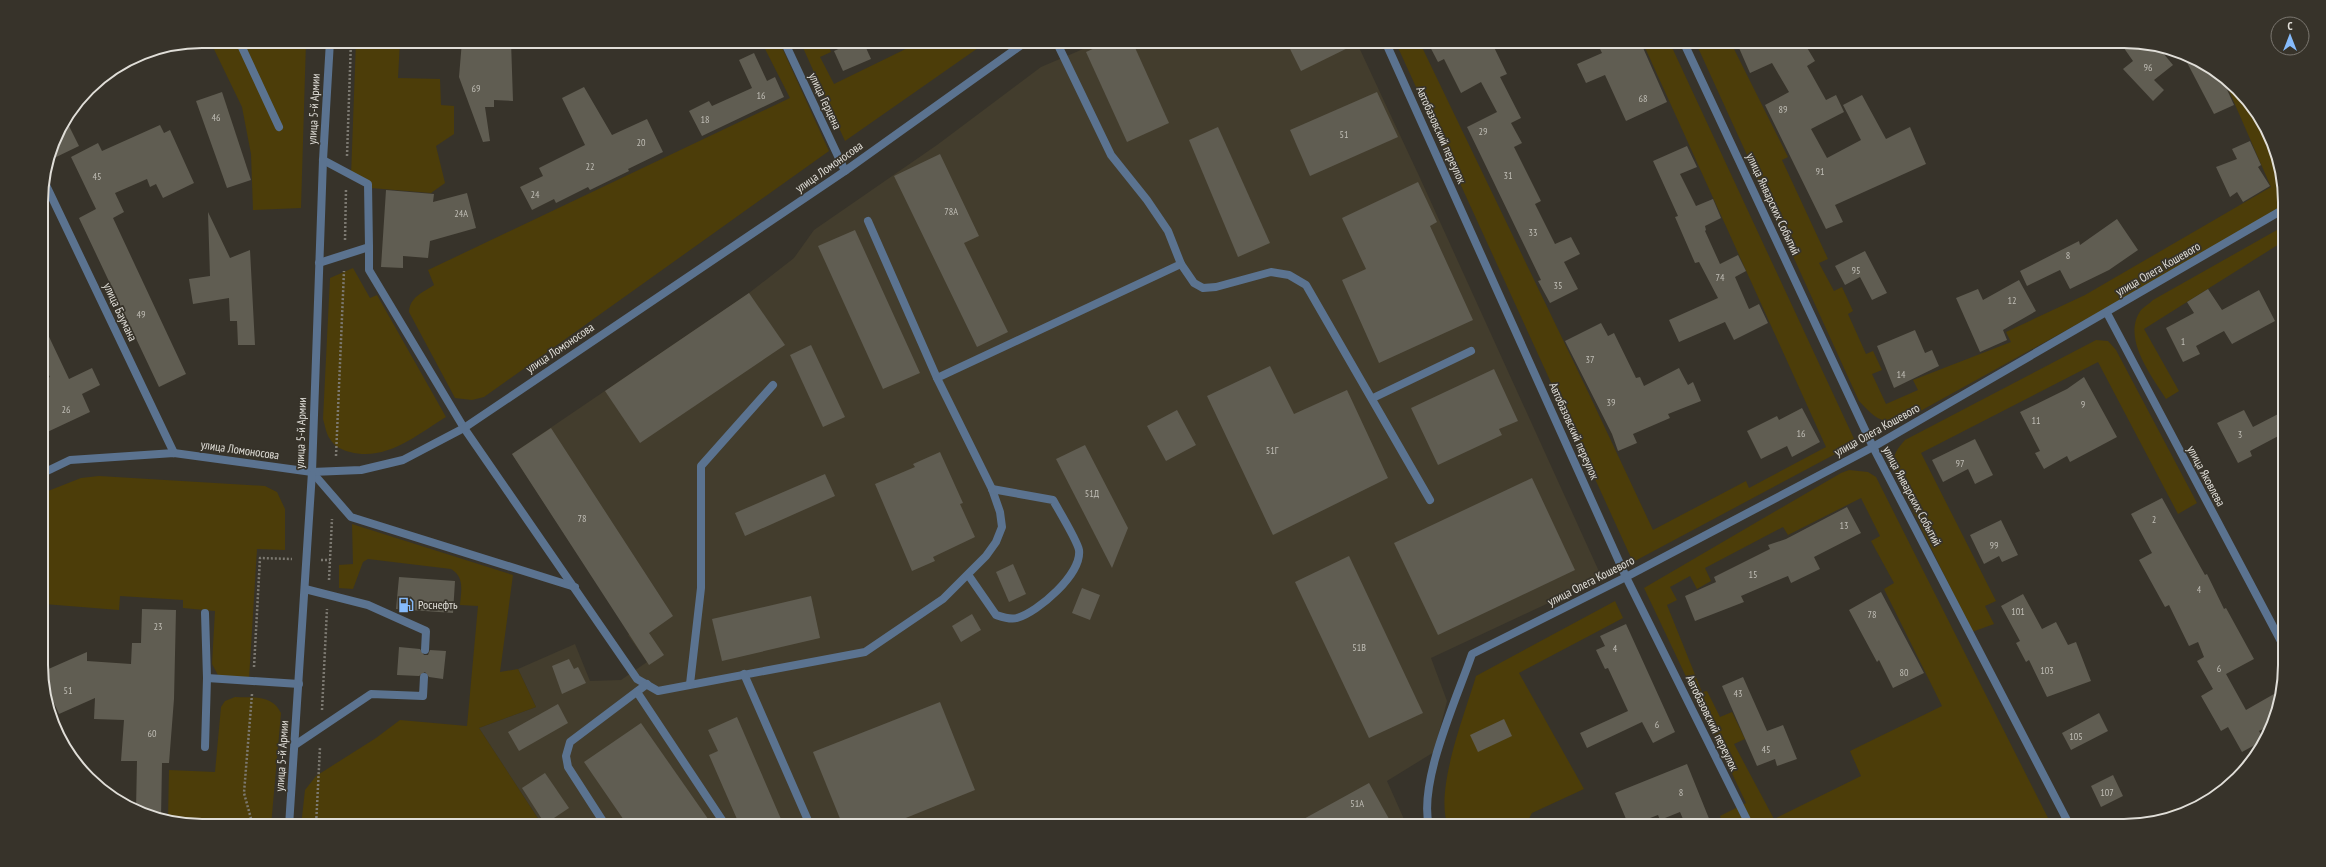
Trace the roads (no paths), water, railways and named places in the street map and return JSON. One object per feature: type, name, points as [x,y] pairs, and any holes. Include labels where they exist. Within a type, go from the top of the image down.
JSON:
[{"type":"street","points":[[242,48],[279,126]]},
{"type":"street","name":"улица 5-й Армии","points":[[290,819],[312,472],[318,263],[330,48]]},
{"type":"street","name":"улица Герцена","points":[[787,48],[845,171]]},
{"type":"street","name":"улица Ломоносова","points":[[48,471],[70,460],[174,453],[312,472],[361,470],[403,460],[464,428],[845,171],[1017,48]]},
{"type":"street","points":[[1059,48],[1111,155],[1147,200],[1168,231],[1181,264],[1194,283],[1204,288],[1224,286],[1271,272],[1288,275],[1306,285],[1430,500]]},
{"type":"street","name":"Автобазовский переулок","points":[[1388,48],[1626,577],[1747,819]]},
{"type":"street","name":"улица Январских Событий","points":[[1686,48],[1873,447],[2066,819]]},
{"type":"street","points":[[323,160],[368,184],[369,270],[464,428],[638,679],[658,691],[864,652],[943,599],[968,576],[996,542],[1002,527],[1000,512],[992,489],[937,378],[868,221]]},
{"type":"street","name":"улица Баумана","points":[[48,190],[174,453]]},
{"type":"street","name":"улица Олега Кошевого","points":[[1428,819],[1426,800],[1430,778],[1472,654],[1626,577],[1873,447],[2278,213]]},
{"type":"street","points":[[318,263],[369,247]]},
{"type":"street","points":[[937,378],[1181,264]]},
{"type":"street","name":"улица Яковлева","points":[[2106,313],[2278,636]]},
{"type":"street","points":[[1372,398],[1471,351]]},
{"type":"street","points":[[690,684],[702,588],[701,466],[773,385]]},
{"type":"street","points":[[312,472],[351,517],[575,587]]},
{"type":"street","points":[[968,576],[996,615],[1010,619],[1017,618],[1051,598],[1072,571],[1078,560],[1079,549],[1053,500],[992,489]]},
{"type":"street","points":[[305,589],[368,605],[426,631],[425,650]]},
{"type":"street","points":[[204,748],[207,678],[205,613]]},
{"type":"street","points":[[744,674],[807,819]]},
{"type":"street","points":[[295,745],[371,694],[423,696],[424,677]]},
{"type":"street","points":[[207,678],[298,684]]},
{"type":"street","points":[[601,819],[568,767],[566,756],[570,742],[647,684]]},
{"type":"street","points":[[637,692],[721,819]]},
{"type":"place","name":"Роснефть","points":[[406,605]]}]
